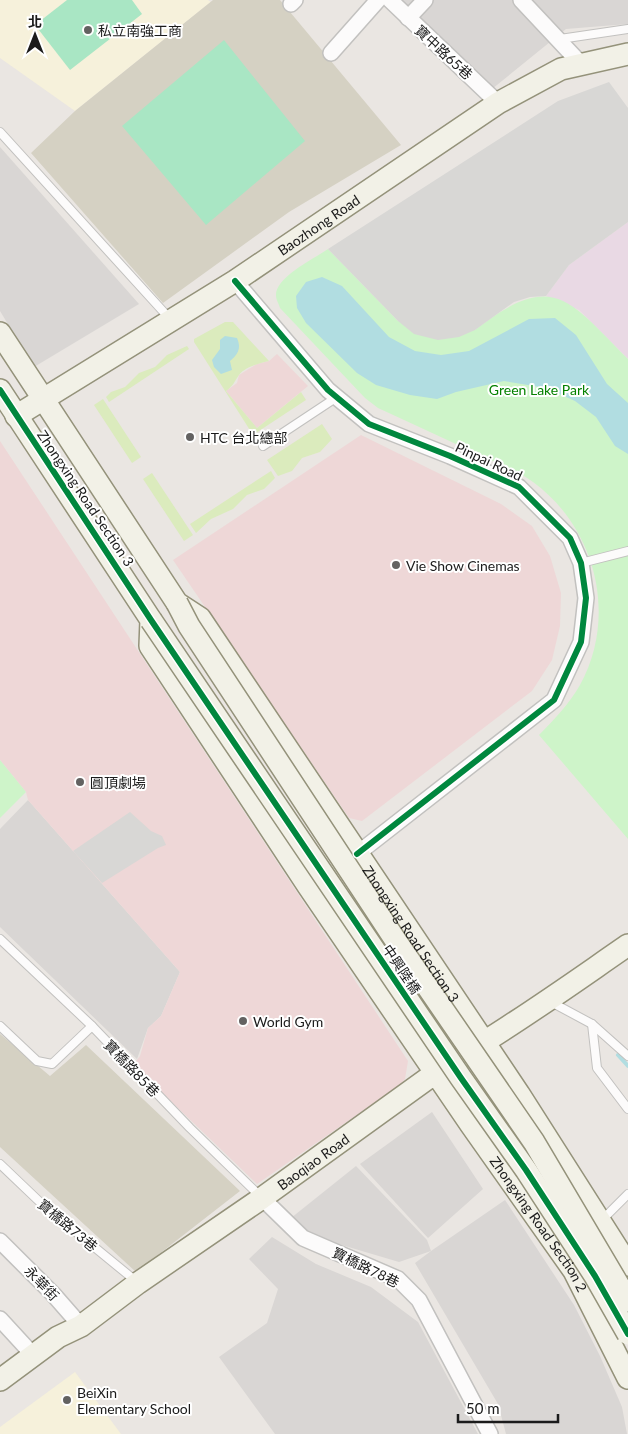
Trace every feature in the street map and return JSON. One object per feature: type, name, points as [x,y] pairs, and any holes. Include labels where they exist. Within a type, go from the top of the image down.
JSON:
[{"type":"street","points":[[330,53],[378,0]]},
{"type":"street","name":"寶中路65巷","points":[[390,0],[498,103]]},
{"type":"street","points":[[408,18],[425,0]]},
{"type":"street","points":[[521,0],[560,39],[581,64]]},
{"type":"street","name":"Baozhong Road","points":[[16,416],[235,281],[498,103],[562,69],[628,54]]},
{"type":"street","name":"Pinpai Road","points":[[235,281],[337,397],[369,424],[450,456],[519,487],[570,538],[581,563],[586,598],[582,642],[554,700],[357,854]]},
{"type":"street","name":"Zhongxing Road Section 3","points":[[0,333],[177,604],[200,618],[484,1042]]},
{"type":"street","name":"Zhongxing Road Section 3","points":[[0,390],[151,620]]},
{"type":"street","name":"中興陸橋","points":[[177,604],[189,626],[396,941],[534,1142],[628,1301]]},
{"type":"street","points":[[151,620],[150,646],[308,886],[437,1075]]},
{"type":"street","name":"中興陸橋","points":[[151,620],[461,1078],[526,1170],[595,1276],[628,1334]]},
{"type":"street","name":"Baoqiao Road","points":[[0,1380],[58,1337],[81,1326],[138,1283],[262,1198],[426,1079],[437,1075],[484,1042],[549,1001],[628,945]]},
{"type":"street","points":[[383,994],[432,963]]},
{"type":"street","points":[[484,1042],[628,1265]]},
{"type":"street","name":"Zhongxing Road Section 2","points":[[437,1075],[470,1125],[574,1271],[628,1378]]},
{"type":"street","points":[[470,1125],[519,1094]]},
{"type":"street","name":"寶橋路78巷","points":[[262,1198],[303,1238],[398,1279],[420,1300],[490,1434]]},
{"type":"street","name":"永華街","points":[[0,1241],[53,1294],[81,1326]]},
{"type":"street","points":[[0,1319],[34,1356]]},
{"type":"lane","points":[[560,39],[628,29]]},
{"type":"lane","points":[[0,132],[172,321]]},
{"type":"lane","points":[[263,446],[337,397]]},
{"type":"lane","points":[[581,563],[628,551]]},
{"type":"lane","name":"寶橋路85巷","points":[[0,939],[92,1026],[190,1128],[262,1198]]},
{"type":"lane","points":[[549,1001],[592,1024],[628,1056]]},
{"type":"lane","points":[[592,1024],[597,1068],[628,1110]]},
{"type":"lane","points":[[0,1026],[37,1060],[52,1064],[92,1026]]},
{"type":"lane","name":"寶橋路73巷","points":[[0,1164],[44,1205],[138,1283]]},
{"type":"lane","points":[[604,1226],[606,1216],[628,1194]]},
{"type":"shaded area","name":"私立南強工商","points":[[0,0],[208,0],[211,2],[75,111],[0,58]]},
{"type":"shaded area","points":[[213,0],[280,0],[401,145],[289,212],[163,303],[31,153],[75,111]]},
{"type":"shaded area","points":[[401,0],[628,0],[628,24],[566,29],[492,89]]},
{"type":"shaded area","points":[[609,82],[628,108],[628,222],[569,265],[546,296],[530,297],[514,302],[475,330],[459,337],[438,340],[414,334],[398,321],[328,249],[558,101]]},
{"type":"shaded area","points":[[0,147],[139,304],[34,367],[0,311]]},
{"type":"shaded area","points":[[628,222],[628,359],[579,310],[546,296],[569,265]]},
{"type":"shaded area","points":[[277,354],[308,386],[257,428],[226,391],[237,383],[239,375],[257,364],[269,361]]},
{"type":"shaded area","points":[[361,435],[501,504],[532,526],[550,556],[561,593],[560,626],[552,660],[532,691],[362,821],[349,818],[173,560]]},
{"type":"shaded area","points":[[0,441],[408,1061],[405,1079],[400,1085],[257,1184],[133,1065],[140,1056],[148,1028],[161,1016],[180,972],[28,800],[26,792],[0,760]]},
{"type":"shaded area","points":[[28,800],[180,972],[161,1016],[148,1028],[137,1059],[0,927],[0,829]]},
{"type":"shaded area","points":[[130,812],[151,831],[162,836],[166,845],[158,848],[102,883],[73,851]]},
{"type":"shaded area","points":[[0,1034],[50,1076],[86,1045],[240,1191],[136,1272],[0,1147]]},
{"type":"shaded area","points":[[432,1112],[483,1189],[428,1238],[360,1164]]},
{"type":"shaded area","points":[[356,1166],[427,1240],[431,1251],[399,1262],[308,1235],[291,1218]]},
{"type":"shaded area","points":[[505,1200],[574,1305],[600,1356],[622,1407],[627,1434],[506,1434],[498,1404],[415,1263]]},
{"type":"shaded area","points":[[272,1237],[316,1264],[371,1287],[418,1322],[478,1434],[275,1434],[219,1357],[267,1323],[278,1289],[249,1259]]},
{"type":"shaded area","name":"BeiXin Elementary School","points":[[75,1372],[121,1434],[0,1434],[0,1427]]},
{"type":"green space","points":[[67,0],[132,0],[142,14],[70,70],[35,25]]},
{"type":"green space","points":[[224,40],[305,141],[206,225],[122,126]]},
{"type":"green space","name":"Green Lake Park","points":[[328,249],[398,321],[475,330],[502,311],[523,300],[542,297],[558,299],[574,307],[628,359],[628,839],[539,735],[561,712],[580,685],[591,658],[598,631],[598,603],[594,575],[586,548],[572,523],[555,501],[533,482],[521,474],[378,408],[365,398],[280,308],[276,296],[277,289],[282,282],[296,269]]},
{"type":"green space","points":[[225,322],[233,322],[269,361],[245,370],[226,391],[257,428],[301,392],[306,400],[253,435],[194,342],[194,339]]},
{"type":"green space","points":[[187,346],[189,349],[109,402],[106,397],[111,392],[125,387],[139,373],[155,367],[167,355]]},
{"type":"green space","points":[[103,399],[141,457],[132,463],[94,405]]},
{"type":"green space","points":[[322,424],[332,439],[320,452],[302,458],[292,471],[278,476],[267,460]]},
{"type":"green space","points":[[271,471],[275,478],[264,489],[247,495],[233,509],[211,519],[196,533],[190,524]]},
{"type":"green space","points":[[152,473],[193,535],[184,541],[143,479]]},
{"type":"green space","points":[[0,760],[26,792],[0,818]]},
{"type":"water","points":[[322,277],[342,286],[389,337],[415,351],[441,355],[469,351],[529,319],[555,318],[576,335],[607,384],[628,403],[628,454],[615,446],[596,417],[575,401],[546,388],[504,381],[456,392],[437,399],[410,395],[376,385],[357,373],[306,323],[297,308],[296,296],[306,282]]},
{"type":"water","points":[[225,336],[237,338],[239,349],[230,361],[232,370],[221,374],[214,367],[212,360],[220,349],[220,340]]},
{"type":"waterway","points":[[618,1055],[628,1066]]},
{"type":"cycle path","points":[[235,281],[328,390],[369,424],[450,456],[519,487],[570,538],[581,563],[586,598],[581,642],[554,700],[357,854]]},
{"type":"cycle path","points":[[0,390],[151,620],[461,1078],[526,1170],[595,1276],[628,1334]]},
{"type":"place","name":"私立南強工商","points":[[88,30]]},
{"type":"place","name":"HTC 台北總部","points":[[190,437]]},
{"type":"place","name":"Vie Show Cinemas","points":[[396,565]]},
{"type":"place","name":"圓頂劇場","points":[[80,782]]},
{"type":"place","name":"World Gym","points":[[243,1021]]},
{"type":"place","name":"BeiXin Elementary School","points":[[67,1400]]}]
